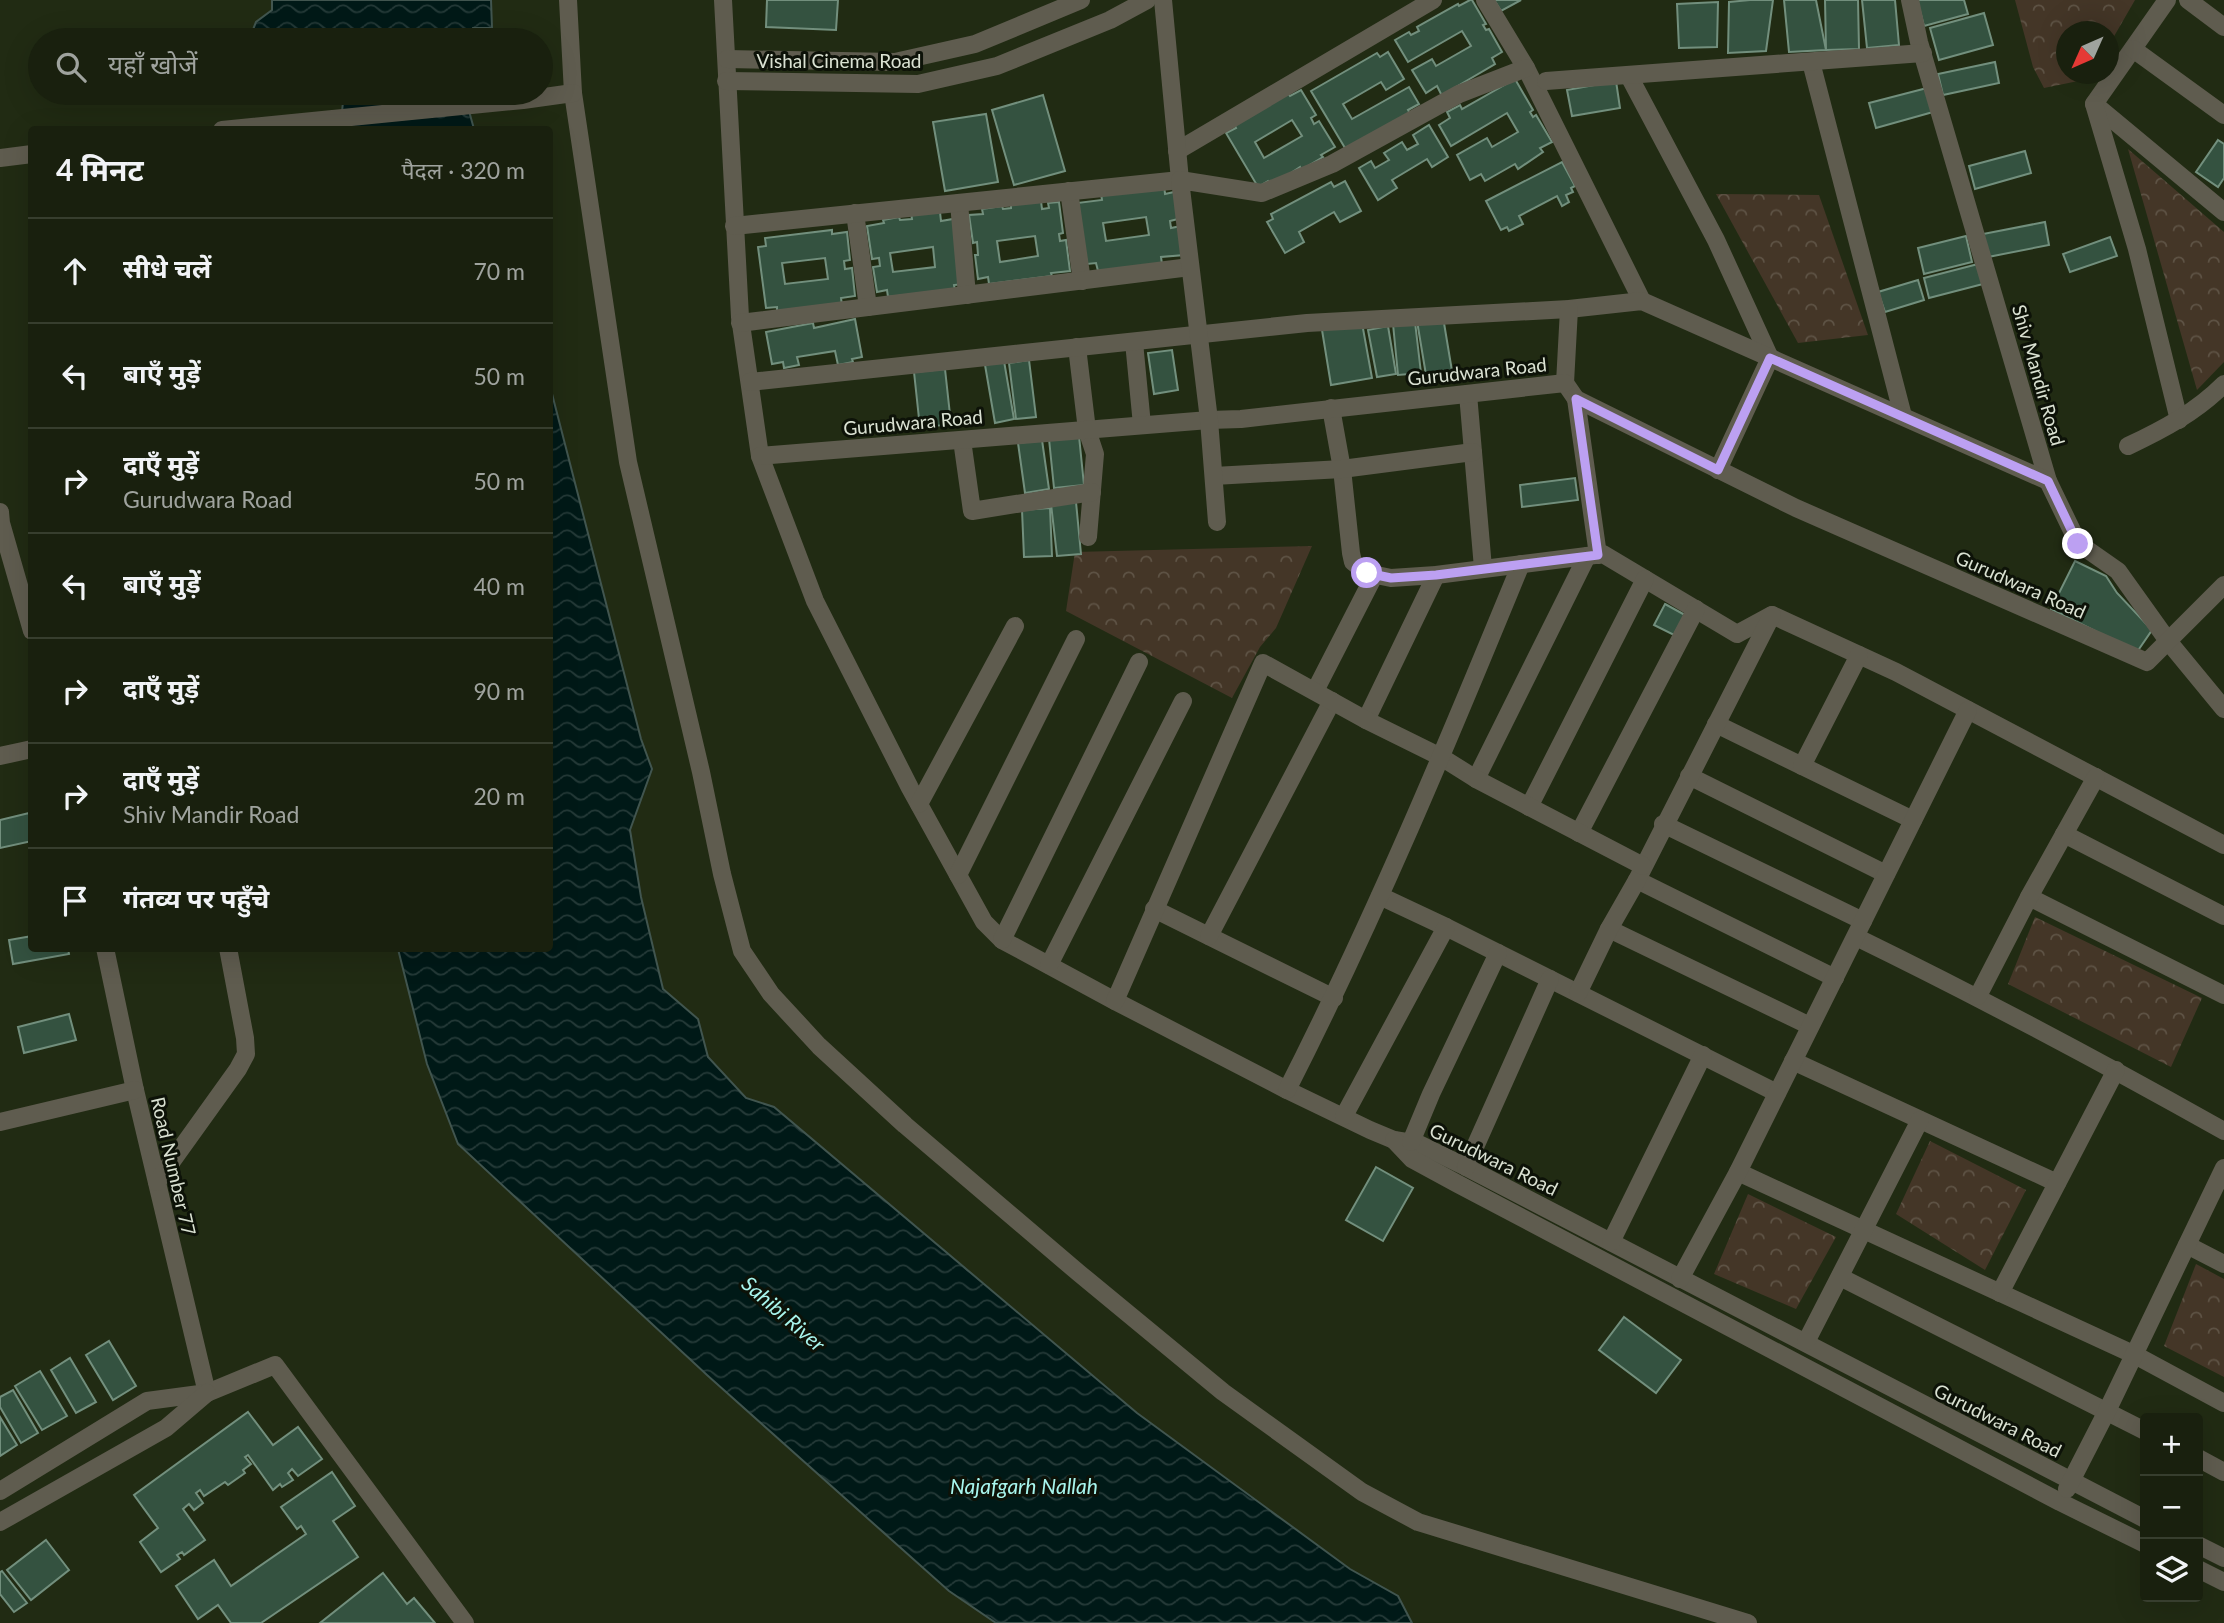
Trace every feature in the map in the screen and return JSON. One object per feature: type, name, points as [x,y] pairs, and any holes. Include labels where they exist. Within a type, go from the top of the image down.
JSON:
[{"type":"street","points":[[568,0],[573,93],[628,462],[701,772],[722,874],[743,951],[771,994],[819,1046],[905,1125],[1080,1274],[1223,1391],[1362,1492],[1418,1522],[1748,1623]]},
{"type":"street","points":[[723,0],[740,323],[760,456],[815,601],[919,804],[984,922],[1002,940],[1115,1001],[1287,1090],[1402,1141],[1431,1094],[1498,953]]},
{"type":"street","name":"Vishal Cinema Road","points":[[726,81],[918,84],[997,66],[1090,29],[1147,0]]},
{"type":"street","points":[[1163,0],[1180,180],[1209,420],[1217,522]]},
{"type":"street","points":[[1177,151],[1433,0]]},
{"type":"street","points":[[1485,0],[1526,68],[1642,301]]},
{"type":"street","name":"Shiv Mandir Road","points":[[1910,0],[1923,53],[2048,481],[2078,544],[2118,571],[2168,641],[2224,709]]},
{"type":"street","points":[[2094,104],[2167,0]]},
{"type":"street","points":[[2188,0],[2224,27]]},
{"type":"street","points":[[1078,1],[1090,29]]},
{"type":"street","name":"Vishal Cinema Road","points":[[727,59],[895,62],[975,44],[1078,1]]},
{"type":"street","points":[[2133,49],[2224,115]]},
{"type":"street","points":[[1546,81],[1923,53]]},
{"type":"street","points":[[1811,62],[1903,416]]},
{"type":"street","points":[[734,226],[1180,180],[1262,194],[1332,164],[1459,94],[1526,68]]},
{"type":"street","points":[[1629,76],[1716,240],[1770,358],[1718,470]]},
{"type":"street","points":[[553,96],[573,93]]},
{"type":"street","points":[[2094,104],[2224,212]]},
{"type":"street","points":[[2094,104],[2137,249],[2179,420]]},
{"type":"street","points":[[262,126],[473,105]]},
{"type":"street","points":[[0,158],[28,154]]},
{"type":"street","points":[[1069,191],[1082,281]]},
{"type":"street","points":[[958,203],[967,295]]},
{"type":"street","points":[[855,213],[868,307]]},
{"type":"street","points":[[740,323],[1190,267]]},
{"type":"street","points":[[750,382],[1307,323],[1569,309],[1642,301],[2048,481]]},
{"type":"street","points":[[1564,383],[1569,309]]},
{"type":"street","points":[[1134,342],[1142,425]]},
{"type":"street","points":[[1077,347],[1087,430],[1095,454],[1088,537]]},
{"type":"street","name":"Gurudwara Road","points":[[760,456],[1241,419],[1564,383],[1576,399],[1796,508],[2147,663],[2168,641]]},
{"type":"street","points":[[2129,446],[2179,420],[2208,400],[2224,384]]},
{"type":"street","points":[[1468,394],[1483,568]]},
{"type":"street","points":[[1476,779],[1593,555],[1576,399]]},
{"type":"street","points":[[1331,408],[1342,469],[1353,562],[1367,573],[1391,578],[1436,575],[1603,554],[1737,634],[1772,615]]},
{"type":"street","points":[[962,440],[972,510],[1091,492]]},
{"type":"street","points":[[1214,477],[1342,469],[1473,452]]},
{"type":"street","points":[[0,512],[0,523],[28,618]]},
{"type":"street","points":[[1287,1090],[1334,998],[1380,896],[1441,758],[1521,564]]},
{"type":"street","points":[[1366,720],[1436,575]]},
{"type":"street","points":[[1315,691],[1374,576]]},
{"type":"street","points":[[1530,807],[1645,579]]},
{"type":"street","points":[[2168,641],[2224,585]]},
{"type":"street","points":[[1579,833],[1696,610]]},
{"type":"street","points":[[1772,615],[1896,672],[2224,845]]},
{"type":"street","points":[[1578,993],[1772,615]]},
{"type":"street","points":[[919,804],[1015,626]]},
{"type":"street","points":[[958,875],[1076,639]]},
{"type":"street","points":[[1802,766],[1859,655]]},
{"type":"street","points":[[1002,940],[1139,662]]},
{"type":"street","points":[[1115,1001],[1263,663],[1579,833],[1640,873],[1835,978]]},
{"type":"street","points":[[1049,965],[1183,701]]},
{"type":"street","points":[[1209,936],[1332,701]]},
{"type":"street","points":[[1680,1279],[1738,1172],[1968,710]]},
{"type":"street","points":[[1716,724],[1913,820]]},
{"type":"street","points":[[0,756],[28,750]]},
{"type":"street","points":[[1689,776],[1886,874]]},
{"type":"street","points":[[1978,996],[2096,777]]},
{"type":"street","points":[[1663,824],[2224,1131]]},
{"type":"street","points":[[2064,834],[2224,916]]},
{"type":"street","points":[[1380,896],[1777,1093]]},
{"type":"street","points":[[2029,897],[2224,995]]},
{"type":"street","points":[[1154,909],[1334,998]]},
{"type":"street","points":[[1344,1116],[1446,927]]},
{"type":"street","points":[[1609,929],[1810,1026]]},
{"type":"street","name":"Road Number 77","points":[[106,952],[135,1090],[207,1393]]},
{"type":"street","points":[[157,1182],[239,1069],[246,1054],[229,952]]},
{"type":"street","points":[[1466,1167],[1550,979]]},
{"type":"street","points":[[1611,1242],[1703,1055]]},
{"type":"street","points":[[1793,1061],[2057,1183]]},
{"type":"street","points":[[2000,1293],[2116,1070]]},
{"type":"street","points":[[0,1122],[135,1090]]},
{"type":"street","points":[[1806,1342],[1920,1120]]},
{"type":"street","name":"Gurudwara Road","points":[[1402,1141],[1419,1143],[2140,1516]]},
{"type":"street","name":"Gurudwara Road","points":[[1402,1141],[1412,1159],[1458,1184],[2060,1502],[2140,1542]]},
{"type":"street","points":[[2060,1502],[2135,1355],[2224,1168]]},
{"type":"street","points":[[1738,1172],[2135,1355],[2224,1403]]},
{"type":"street","points":[[2187,1245],[2224,1264]]},
{"type":"street","points":[[1840,1278],[2140,1428]]},
{"type":"street","points":[[0,1490],[147,1401],[207,1393],[275,1365],[465,1623]]},
{"type":"street","points":[[0,1522],[166,1428],[207,1393]]},
{"type":"street","points":[[2203,1461],[2224,1472]]},
{"type":"street","points":[[2203,1548],[2224,1558]]},
{"type":"street","points":[[2203,1572],[2224,1582]]},
{"type":"green space","points":[[2015,0],[2135,0],[2119,28],[2119,21],[2056,21],[2056,84],[2064,84],[2044,88],[2033,67]]},
{"type":"green space","points":[[2128,149],[2224,232],[2224,362],[2197,390]]},
{"type":"green space","points":[[1716,194],[1819,195],[1868,335],[1798,343]]},
{"type":"green space","points":[[1312,546],[1276,628],[1260,647],[1232,698],[1066,611],[1075,552]]},
{"type":"green space","points":[[2035,917],[2202,998],[2171,1067],[2008,984]]},
{"type":"green space","points":[[1930,1141],[2026,1190],[1985,1270],[1896,1214]]},
{"type":"green space","points":[[1748,1194],[1836,1237],[1796,1309],[1714,1274]]},
{"type":"green space","points":[[2196,1264],[2224,1279],[2224,1377],[2164,1346]]},
{"type":"water","points":[[272,0],[491,0],[492,28],[254,28],[256,22],[272,10]]},
{"type":"water","points":[[343,105],[467,105],[473,126],[340,126]]},
{"type":"water","name":"Najafgarh Nallah","points":[[553,398],[641,739],[652,769],[630,830],[641,897],[663,989],[698,1019],[708,1057],[746,1098],[774,1107],[1137,1413],[1350,1569],[1398,1596],[1412,1623],[996,1623],[949,1591],[707,1375],[458,1144],[427,1064],[399,952],[553,952]]},
{"type":"building","points":[[767,0],[838,0],[836,30],[766,27]]},
{"type":"building","points":[[1470,0],[1502,52],[1492,58],[1495,64],[1443,98],[1437,86],[1426,93],[1412,70],[1432,59],[1436,66],[1471,46],[1462,31],[1408,62],[1395,40],[1409,32],[1411,35],[1419,31],[1417,27]]},
{"type":"building","points":[[1494,0],[1521,0],[1501,11]]},
{"type":"building","points":[[1773,0],[1766,51],[1728,53],[1729,2]]},
{"type":"building","points":[[1784,0],[1816,0],[1826,50],[1789,52]]},
{"type":"building","points":[[1825,0],[1858,0],[1859,49],[1826,50]]},
{"type":"building","points":[[1862,0],[1895,0],[1899,45],[1867,48]]},
{"type":"building","points":[[1917,0],[1964,0],[1968,14],[1924,26]]},
{"type":"building","points":[[1718,2],[1717,47],[1679,48],[1677,4]]},
{"type":"building","points":[[1984,13],[1993,45],[1939,60],[1930,28]]},
{"type":"building","points":[[1388,52],[1404,79],[1386,90],[1381,82],[1343,104],[1352,119],[1409,87],[1419,104],[1408,110],[1412,117],[1345,148],[1311,91],[1377,53],[1380,57]]},
{"type":"building","points":[[1995,62],[1999,83],[1943,95],[1938,74]]},
{"type":"building","points":[[1515,79],[1533,110],[1530,112],[1533,117],[1536,115],[1552,142],[1540,148],[1543,152],[1518,169],[1515,164],[1485,181],[1481,174],[1470,180],[1457,155],[1487,138],[1492,147],[1518,132],[1507,113],[1451,146],[1439,125],[1450,118],[1447,112],[1460,105],[1462,109]]},
{"type":"building","points":[[1616,81],[1620,108],[1572,116],[1567,90]]},
{"type":"building","points":[[1927,88],[1933,112],[1876,128],[1869,103]]},
{"type":"building","points":[[1301,90],[1316,115],[1311,118],[1314,124],[1319,121],[1335,147],[1321,155],[1323,157],[1301,170],[1300,167],[1271,186],[1268,181],[1258,187],[1226,133],[1236,128],[1234,124],[1288,93],[1290,96]],"holes":[[[1292,120],[1302,136],[1264,158],[1255,142]]]},
{"type":"building","points":[[1043,95],[1065,171],[1014,185],[992,110]]},
{"type":"building","points":[[986,114],[998,182],[945,191],[933,122]]},
{"type":"building","points":[[1429,125],[1448,157],[1432,167],[1427,159],[1392,180],[1397,188],[1378,200],[1359,168],[1371,161],[1375,168],[1389,160],[1384,153],[1402,142],[1407,150],[1418,144],[1413,135]]},
{"type":"building","points":[[2218,140],[2224,144],[2224,178],[2218,187],[2196,172]]},
{"type":"building","points":[[2025,151],[2031,173],[1975,189],[1969,166]]},
{"type":"building","points":[[1562,162],[1575,186],[1571,188],[1573,192],[1566,195],[1569,202],[1562,206],[1557,196],[1519,216],[1523,224],[1509,231],[1507,227],[1501,230],[1486,201]]},
{"type":"building","points":[[1345,181],[1361,211],[1340,222],[1334,212],[1299,232],[1304,242],[1285,253],[1267,222],[1273,219],[1271,214],[1331,182],[1334,187]]},
{"type":"building","points":[[1164,184],[1165,194],[1174,192],[1178,219],[1170,221],[1171,228],[1181,226],[1184,255],[1161,257],[1162,264],[1098,271],[1096,263],[1087,264],[1077,203],[1102,200],[1101,194]],"holes":[[[1146,217],[1149,235],[1106,241],[1103,223]]]},
{"type":"building","points":[[1041,201],[1042,209],[1049,208],[1048,203],[1059,202],[1063,233],[1059,234],[1060,241],[1066,240],[1070,271],[989,284],[988,277],[978,279],[975,255],[978,255],[977,242],[973,243],[969,215],[983,214],[982,209],[1002,206],[1003,209],[1011,208],[1011,205]],"holes":[[[1035,236],[1038,256],[1000,262],[997,241]]]},
{"type":"building","points":[[940,212],[941,221],[953,219],[963,284],[954,285],[955,290],[888,297],[887,290],[877,292],[873,267],[880,266],[879,258],[872,259],[867,226],[899,217],[900,220],[912,219],[911,213]],"holes":[[[933,247],[935,267],[893,272],[890,253]]]},
{"type":"building","points":[[2045,222],[2049,245],[1988,257],[1983,234]]},
{"type":"building","points":[[832,230],[832,234],[847,232],[850,260],[844,261],[845,269],[852,268],[855,296],[841,298],[842,305],[777,313],[777,307],[766,308],[758,247],[766,246],[765,238]],"holes":[[[825,258],[828,279],[785,284],[782,263]]]},
{"type":"building","points":[[1966,236],[1972,262],[1924,274],[1918,248]]},
{"type":"building","points":[[2110,237],[2117,256],[2070,272],[2063,254]]},
{"type":"building","points":[[1978,264],[1983,284],[1929,298],[1924,278]]},
{"type":"building","points":[[1918,280],[1924,300],[1885,312],[1878,292]]},
{"type":"building","points":[[1443,317],[1452,371],[1426,375],[1417,321]]},
{"type":"building","points":[[855,319],[862,357],[852,359],[853,362],[838,365],[835,351],[797,357],[799,365],[784,368],[783,362],[772,364],[766,332],[813,323],[814,328]]},
{"type":"building","points":[[1415,322],[1421,373],[1398,375],[1393,324]]},
{"type":"building","points":[[1362,323],[1372,378],[1331,385],[1322,330]]},
{"type":"building","points":[[1388,326],[1396,374],[1377,377],[1368,330]]},
{"type":"building","points":[[1172,350],[1178,390],[1154,394],[1148,353]]},
{"type":"building","points":[[1029,360],[1036,417],[1016,419],[1009,363]]},
{"type":"building","points":[[1004,361],[1014,419],[995,423],[985,365]]},
{"type":"building","points":[[945,369],[951,424],[920,428],[914,372]]},
{"type":"building","points":[[1079,436],[1084,485],[1054,488],[1049,439]]},
{"type":"building","points":[[1042,440],[1049,489],[1025,493],[1018,443]]},
{"type":"building","points":[[1575,478],[1578,500],[1522,507],[1520,485]]},
{"type":"building","points":[[1076,502],[1081,554],[1057,556],[1051,504]]},
{"type":"building","points":[[1050,508],[1052,556],[1024,557],[1022,510]]},
{"type":"building","points":[[2075,561],[2106,576],[2117,593],[2152,630],[2137,652],[2051,609]]},
{"type":"building","points":[[1665,604],[1685,615],[1674,635],[1654,625]]},
{"type":"building","points":[[28,813],[28,842],[0,848],[0,820]]},
{"type":"building","points":[[28,937],[28,952],[69,954],[13,964],[9,940]]},
{"type":"building","points":[[69,1014],[76,1040],[24,1053],[18,1027]]},
{"type":"building","points":[[1376,1167],[1413,1188],[1383,1241],[1346,1220]]},
{"type":"building","points":[[1624,1317],[1681,1360],[1656,1393],[1599,1350]]},
{"type":"building","points":[[109,1341],[136,1386],[113,1400],[86,1355]]},
{"type":"building","points":[[70,1358],[96,1402],[76,1413],[51,1370]]},
{"type":"building","points":[[40,1371],[67,1416],[42,1430],[15,1386]]},
{"type":"building","points":[[13,1390],[38,1433],[21,1443],[0,1407],[0,1397]]},
{"type":"building","points":[[248,1412],[273,1445],[298,1427],[322,1459],[298,1476],[292,1469],[288,1473],[293,1480],[282,1487],[280,1484],[273,1490],[248,1455],[245,1457],[251,1464],[243,1470],[245,1473],[228,1485],[225,1482],[204,1496],[200,1490],[196,1493],[203,1503],[194,1510],[189,1504],[183,1509],[205,1540],[184,1555],[182,1552],[177,1555],[180,1559],[161,1572],[140,1542],[158,1528],[134,1495]]},
{"type":"building","points":[[0,1417],[17,1445],[0,1456]]},
{"type":"building","points":[[332,1472],[355,1506],[333,1521],[358,1557],[261,1623],[231,1623],[218,1605],[198,1619],[176,1586],[214,1560],[231,1586],[306,1534],[301,1526],[297,1529],[281,1507]]},
{"type":"building","points":[[46,1540],[69,1570],[31,1600],[7,1570]]},
{"type":"building","points":[[2,1571],[27,1603],[14,1612],[0,1594]]},
{"type":"building","points":[[383,1573],[407,1604],[414,1598],[435,1623],[320,1623]]},
{"type":"route","points":[[1367,573],[1391,578],[1436,575],[1598,555],[1576,399],[1718,470],[1770,358],[2048,481],[2078,544]]},
{"type":"water label","name":"Sahibi River","points":[[784,1313]]}]
